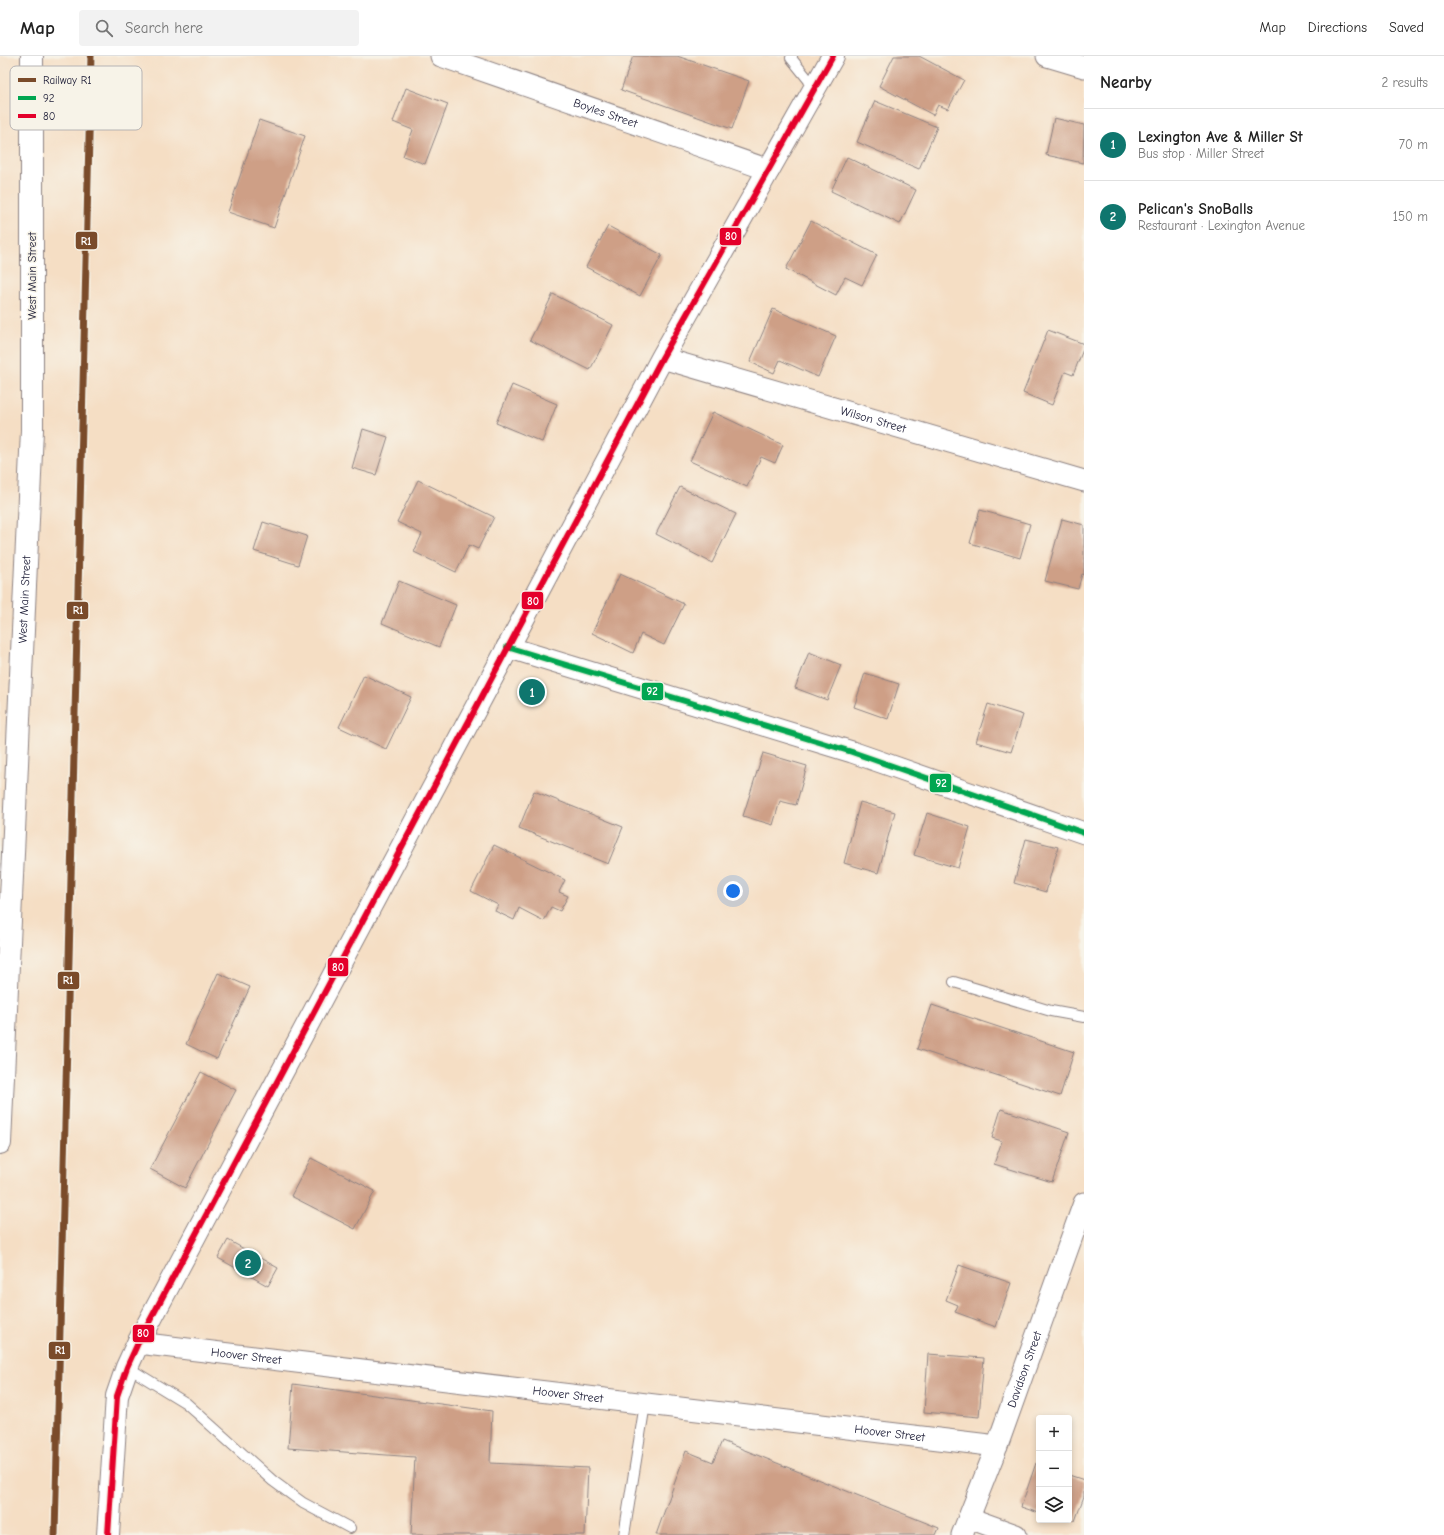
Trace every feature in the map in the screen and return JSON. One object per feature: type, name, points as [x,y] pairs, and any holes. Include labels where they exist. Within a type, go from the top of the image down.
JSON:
[{"type":"main road","points":[[108,1535],[117,1396],[127,1367],[138,1343],[351,946],[507,647],[662,358],[833,56]]},
{"type":"main road","name":"West Main Street","points":[[0,1143],[4,859],[32,430],[32,130]]},
{"type":"street","name":"Boyles Street","points":[[441,56],[769,170]]},
{"type":"street","points":[[1047,56],[1084,67]]},
{"type":"street","name":"Wilson Street","points":[[662,358],[1084,481]]},
{"type":"street","points":[[507,647],[852,752],[1084,833]]},
{"type":"street","name":"Davidson Street","points":[[966,1527],[997,1446],[1084,1203]]},
{"type":"street","name":"Hoover Street","points":[[138,1343],[997,1446]]},
{"type":"street","points":[[966,1527],[1016,1535]]},
{"type":"lane","points":[[792,56],[815,88]]},
{"type":"lane","points":[[954,982],[1051,1011],[1084,1017]]},
{"type":"lane","points":[[127,1367],[186,1403],[273,1480],[303,1503],[350,1528]]},
{"type":"lane","points":[[624,1535],[645,1404]]},
{"type":"building","points":[[633,56],[677,56],[749,81],[732,129],[621,90]]},
{"type":"building","points":[[894,56],[919,56],[964,80],[948,109],[938,105],[933,115],[879,86]]},
{"type":"building","points":[[406,88],[448,104],[425,164],[403,156],[413,130],[393,122]]},
{"type":"building","points":[[875,101],[937,127],[919,169],[857,142]]},
{"type":"building","points":[[1054,118],[1084,125],[1083,163],[1046,155]]},
{"type":"building","points":[[259,120],[305,136],[274,228],[228,212]]},
{"type":"building","points":[[847,157],[916,190],[900,224],[831,191]]},
{"type":"building","points":[[811,221],[877,255],[862,285],[845,277],[836,295],[786,269]]},
{"type":"building","points":[[608,226],[662,255],[640,296],[586,267]]},
{"type":"building","points":[[553,294],[613,325],[590,370],[530,340]]},
{"type":"building","points":[[773,309],[836,336],[818,377],[780,360],[774,373],[750,362]]},
{"type":"building","points":[[1048,330],[1084,344],[1073,375],[1065,372],[1052,405],[1023,393]]},
{"type":"building","points":[[512,385],[557,404],[542,442],[496,423]]},
{"type":"building","points":[[713,412],[783,445],[775,463],[761,457],[747,487],[690,461]]},
{"type":"building","points":[[363,429],[388,437],[376,475],[352,468]]},
{"type":"building","points":[[418,480],[494,517],[478,549],[469,545],[456,572],[414,552],[422,534],[397,522]]},
{"type":"building","points":[[680,487],[736,514],[712,563],[656,534]]},
{"type":"building","points":[[980,510],[1030,524],[1020,558],[970,543]]},
{"type":"building","points":[[1062,519],[1084,525],[1084,575],[1082,574],[1078,589],[1045,581]]},
{"type":"building","points":[[263,522],[307,536],[298,565],[254,551]]},
{"type":"building","points":[[620,574],[684,604],[664,645],[641,634],[633,653],[592,633]]},
{"type":"building","points":[[399,581],[456,605],[439,647],[382,623]]},
{"type":"building","points":[[809,652],[841,665],[827,700],[795,688]]},
{"type":"building","points":[[865,673],[899,684],[888,719],[854,707]]},
{"type":"building","points":[[364,675],[411,697],[386,749],[339,727]]},
{"type":"building","points":[[988,704],[1023,715],[1011,752],[976,742]]},
{"type":"building","points":[[763,753],[807,766],[796,805],[780,801],[773,825],[743,816]]},
{"type":"building","points":[[534,791],[623,827],[608,864],[519,828]]},
{"type":"building","points":[[860,802],[895,812],[878,873],[844,863]]},
{"type":"building","points":[[927,813],[970,827],[958,868],[914,855]]},
{"type":"building","points":[[1026,839],[1058,847],[1046,892],[1014,883]]},
{"type":"building","points":[[494,845],[565,880],[559,892],[568,896],[560,911],[551,907],[544,921],[519,908],[514,920],[495,911],[498,905],[471,891]]},
{"type":"building","points":[[218,973],[250,987],[217,1059],[186,1044]]},
{"type":"building","points":[[932,1005],[1074,1052],[1060,1096],[917,1049]]},
{"type":"building","points":[[201,1072],[236,1090],[185,1188],[150,1169]]},
{"type":"building","points":[[1001,1109],[1069,1132],[1052,1182],[994,1164],[1002,1141],[992,1138]]},
{"type":"building","points":[[311,1158],[375,1191],[355,1229],[291,1196]]},
{"type":"building","points":[[228,1240],[278,1268],[268,1286],[218,1258]]},
{"type":"building","points":[[959,1265],[1011,1283],[996,1327],[955,1312],[958,1305],[946,1300]]},
{"type":"building","points":[[928,1354],[984,1358],[979,1417],[924,1412]]},
{"type":"building","points":[[293,1384],[492,1411],[490,1463],[588,1468],[585,1535],[411,1535],[415,1457],[288,1448]]},
{"type":"building","points":[[722,1441],[939,1528],[936,1535],[656,1535],[686,1451],[713,1462]]},
{"type":"building","points":[[1036,1463],[1036,1512],[1021,1507]]},
{"type":"building","points":[[1072,1476],[1084,1480],[1084,1496],[1075,1521],[1072,1520]]},
{"type":"rail line","name":"R1","points":[[91,56],[91,66]]},
{"type":"rail line","name":"R1","points":[[55,1535],[89,130]]},
{"type":"transit line","name":"80","points":[[108,1535],[117,1396],[127,1367],[138,1343],[662,358],[833,56]]},
{"type":"transit line","name":"92","points":[[507,647],[852,752],[1084,833]]},
{"type":"place","name":"Lexington Ave & Miller St","points":[[532,692]]},
{"type":"place","name":"Pelican's SnoBalls","points":[[248,1263]]}]
